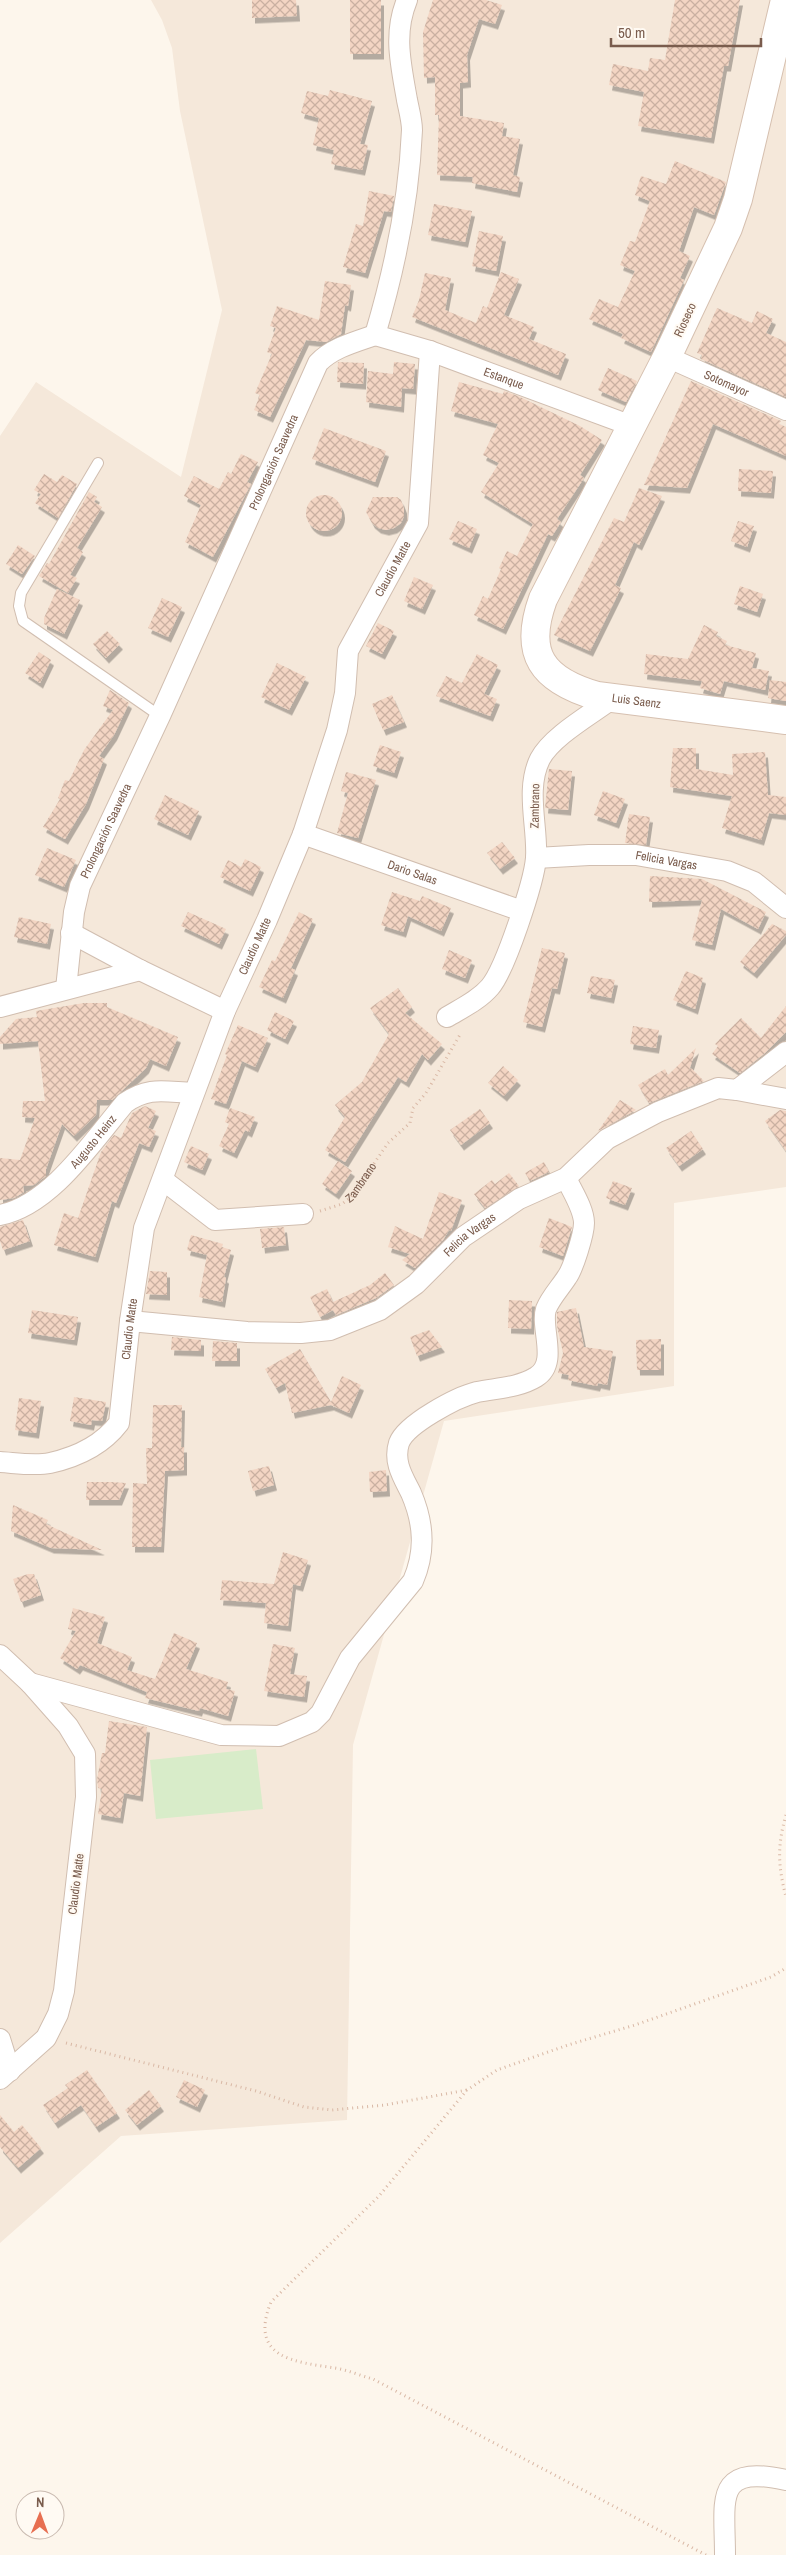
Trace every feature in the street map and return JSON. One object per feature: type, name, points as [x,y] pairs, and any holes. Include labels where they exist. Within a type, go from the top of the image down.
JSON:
[{"type":"main road","name":"Rioseco","points":[[536,621],[543,598],[667,357],[733,215],[785,0]]},
{"type":"main road","name":"Luis Saenz","points":[[536,621],[535,644],[539,656],[552,675],[581,691],[613,698],[786,720]]},
{"type":"street","points":[[375,335],[389,290],[404,222],[408,183],[412,128],[398,48],[400,22],[407,0]]},
{"type":"street","name":"Estanque","points":[[375,335],[430,351],[632,426]]},
{"type":"street","name":"Prolongación Saavedra","points":[[66,989],[71,933],[80,886],[160,716],[318,363],[325,356],[336,350],[375,335]]},
{"type":"street","name":"Claudio Matte","points":[[0,1462],[49,1463],[92,1447],[112,1432],[119,1423],[130,1321],[144,1228],[225,1011],[267,920],[303,834],[338,730],[345,693],[348,651],[418,523],[430,351]]},
{"type":"street","name":"Sotomayor","points":[[667,357],[786,410]]},
{"type":"street","name":"Zambrano","points":[[447,1017],[481,996],[498,976],[522,911],[536,858],[534,794],[540,759],[560,738],[613,698]]},
{"type":"street","name":"Dario Salas","points":[[303,834],[522,911]]},
{"type":"street","name":"Felicia Vargas","points":[[536,858],[636,855],[727,871],[754,882],[786,908]]},
{"type":"street","points":[[71,933],[140,970],[225,1011]]},
{"type":"street","points":[[0,1007],[140,970]]},
{"type":"street","points":[[737,1090],[786,1052]]},
{"type":"street","name":"Felicia Vargas","points":[[130,1321],[247,1332],[301,1333],[330,1330],[380,1310],[416,1284],[462,1237],[519,1200],[566,1178],[607,1139],[658,1112],[718,1088],[786,1099]]},
{"type":"street","name":"Augusto Heinz","points":[[0,1215],[23,1208],[49,1192],[125,1103],[138,1094],[152,1091],[194,1093]]},
{"type":"street","name":"Claudio Matte","points":[[30,1683],[221,1735],[279,1736],[312,1722],[321,1713],[350,1658],[413,1581],[419,1566],[423,1542],[422,1527],[411,1494],[400,1474],[398,1462],[399,1444],[403,1436],[416,1424],[461,1397],[518,1384],[537,1377],[542,1371],[549,1347],[546,1311],[556,1292],[568,1276],[584,1228],[584,1217],[566,1178]]},
{"type":"street","points":[[163,1180],[215,1220],[303,1214]]},
{"type":"street","name":"Claudio Matte","points":[[0,1655],[30,1683],[68,1726],[85,1754],[86,1797],[64,1991],[58,2014],[46,2038],[5,2075]]},
{"type":"street","points":[[0,2039],[5,2075]]},
{"type":"street","points":[[725,2555],[726,2495],[732,2483],[744,2476],[786,2480]]},
{"type":"lane","points":[[98,463],[22,593],[20,614],[23,621],[160,716]]},
{"type":"path","name":"Zambrano","points":[[303,1214],[328,1210],[342,1204],[351,1197],[388,1143],[410,1123],[413,1108],[426,1093],[462,1030]]},
{"type":"path","points":[[786,1815],[782,1830],[778,1867],[786,1897]]},
{"type":"path","points":[[707,2555],[373,2379],[338,2369],[287,2360],[275,2351],[268,2340],[266,2313],[271,2302],[379,2196],[467,2090],[497,2070],[635,2025],[772,1977],[786,1968]]},
{"type":"path","points":[[46,2038],[256,2091],[304,2107],[332,2110],[385,2105],[467,2090]]},
{"type":"shaded area","points":[[151,0],[786,0],[786,1187],[674,1203],[674,1386],[444,1421],[353,1745],[347,2120],[121,2136],[0,2243],[0,436],[36,382],[181,477],[222,310],[180,111],[172,48],[162,20]]},
{"type":"green space","points":[[256,1749],[263,1809],[156,1819],[150,1760]]},
{"type":"building","points":[[252,0],[296,0],[297,16],[252,18]]},
{"type":"building","points":[[350,0],[381,0],[381,54],[350,54]]},
{"type":"building","points":[[433,0],[486,0],[502,5],[495,24],[479,19],[467,55],[468,82],[460,83],[460,116],[504,123],[502,136],[520,139],[513,175],[520,177],[517,192],[472,183],[473,177],[437,175],[439,115],[435,115],[435,77],[424,78],[423,32]]},
{"type":"building","points":[[675,0],[740,0],[728,66],[724,66],[711,138],[638,126],[644,92],[609,85],[613,64],[648,71],[650,58],[665,60]]},
{"type":"building","points":[[330,90],[372,101],[360,144],[368,145],[362,170],[331,164],[334,150],[313,145],[319,118],[301,113],[307,91],[328,96]]},
{"type":"building","points":[[675,161],[726,182],[714,215],[694,207],[679,251],[690,256],[680,278],[684,280],[651,352],[621,338],[623,334],[589,319],[599,299],[618,307],[635,271],[620,265],[630,241],[635,242],[650,201],[635,195],[641,176],[666,184]]},
{"type":"building","points":[[369,191],[394,196],[391,212],[384,211],[365,273],[343,267],[356,224],[363,226]]},
{"type":"building","points":[[434,204],[472,211],[465,242],[428,235]]},
{"type":"building","points":[[479,231],[503,236],[496,271],[472,266]]},
{"type":"building","points":[[501,272],[519,279],[504,315],[534,327],[529,339],[566,354],[558,375],[412,317],[419,300],[425,273],[451,278],[445,310],[476,323],[483,306],[487,308]]},
{"type":"building","points":[[325,281],[351,285],[348,306],[345,305],[341,334],[326,342],[306,340],[270,417],[254,410],[260,395],[255,393],[272,354],[267,352],[276,328],[270,326],[277,306],[319,320]]},
{"type":"building","points":[[717,308],[752,323],[757,311],[773,319],[766,333],[786,342],[786,397],[701,359],[702,355],[697,353]]},
{"type":"building","points":[[338,362],[364,363],[363,384],[337,382]]},
{"type":"building","points":[[394,362],[415,364],[413,389],[402,388],[401,407],[366,402],[368,371],[393,374]]},
{"type":"building","points":[[608,368],[637,381],[626,402],[598,390]]},
{"type":"building","points":[[691,381],[781,421],[779,424],[786,427],[786,456],[713,424],[687,488],[644,485]]},
{"type":"building","points":[[459,382],[503,394],[504,391],[518,396],[580,426],[602,440],[580,475],[584,478],[557,519],[561,522],[552,536],[548,534],[503,629],[474,615],[483,596],[488,599],[507,551],[517,556],[533,524],[481,492],[499,463],[483,455],[498,424],[451,411]]},
{"type":"building","points":[[324,428],[386,451],[375,482],[312,459]]},
{"type":"building","points":[[241,454],[258,462],[247,482],[251,484],[213,557],[185,542],[201,505],[184,496],[194,476],[219,489],[228,472],[231,474]]},
{"type":"building","points":[[739,469],[773,471],[771,493],[738,491]]},
{"type":"building","points":[[44,474],[57,482],[62,475],[77,484],[58,518],[35,503],[41,494],[34,490]]},
{"type":"building","points":[[639,488],[662,496],[639,545],[634,542],[615,585],[621,588],[590,651],[554,635],[614,518],[624,522]]},
{"type":"building","points":[[89,492],[97,497],[94,502],[102,507],[77,548],[83,552],[70,575],[77,578],[68,593],[39,576],[47,563],[49,564]]},
{"type":"building","points":[[324,495],[336,501],[342,513],[336,525],[324,531],[312,525],[306,513],[312,501]]},
{"type":"building","points":[[373,497],[397,497],[401,500],[404,516],[401,523],[394,528],[386,530],[378,528],[372,523],[366,512]]},
{"type":"building","points":[[458,521],[477,529],[469,548],[449,539]]},
{"type":"building","points":[[738,521],[754,526],[747,547],[731,541]]},
{"type":"building","points":[[18,545],[35,556],[22,574],[6,564]]},
{"type":"building","points":[[414,577],[433,585],[422,609],[404,601]]},
{"type":"building","points":[[740,586],[763,594],[757,612],[734,604]]},
{"type":"building","points":[[57,589],[80,600],[64,634],[44,624],[44,618]]},
{"type":"building","points":[[162,598],[182,607],[168,637],[148,628]]},
{"type":"building","points":[[378,623],[394,631],[382,654],[366,646]]},
{"type":"building","points":[[704,625],[718,632],[716,636],[727,641],[725,645],[756,653],[752,668],[769,671],[765,690],[724,681],[720,694],[700,688],[702,681],[644,674],[646,654],[688,659]]},
{"type":"building","points":[[107,631],[120,644],[106,658],[93,644]]},
{"type":"building","points":[[39,652],[51,660],[40,683],[25,673]]},
{"type":"building","points":[[477,654],[498,665],[484,694],[497,699],[490,716],[436,696],[446,676],[462,683]]},
{"type":"building","points":[[277,663],[306,677],[289,710],[261,697]]},
{"type":"building","points":[[770,680],[786,682],[786,701],[768,698]]},
{"type":"building","points":[[110,690],[129,703],[114,735],[99,756],[104,759],[86,804],[65,839],[43,827],[60,799],[58,798],[65,780],[69,781],[84,750],[113,710],[103,706]]},
{"type":"building","points":[[392,695],[404,722],[383,730],[372,704]]},
{"type":"building","points":[[380,745],[401,752],[394,773],[373,766]]},
{"type":"building","points":[[673,748],[696,748],[696,769],[733,775],[732,754],[765,752],[768,795],[786,797],[786,815],[769,813],[761,840],[722,828],[732,796],[670,787]]},
{"type":"building","points":[[549,769],[572,771],[568,810],[545,808]]},
{"type":"building","points":[[346,772],[376,780],[358,838],[337,833],[348,793],[341,791]]},
{"type":"building","points":[[603,791],[625,799],[616,823],[594,815]]},
{"type":"building","points":[[165,795],[199,811],[188,835],[154,819]]},
{"type":"building","points":[[629,814],[650,817],[646,845],[625,843]]},
{"type":"building","points":[[502,842],[515,858],[500,869],[487,853]]},
{"type":"building","points":[[47,848],[76,860],[64,887],[35,875]]},
{"type":"building","points":[[245,859],[261,867],[250,891],[220,877],[228,860],[241,867]]},
{"type":"building","points":[[650,876],[702,879],[766,912],[758,929],[721,909],[712,945],[692,940],[702,900],[649,902]]},
{"type":"building","points":[[392,892],[420,901],[422,896],[451,908],[441,931],[408,916],[403,932],[381,925]]},
{"type":"building","points":[[188,912],[226,929],[219,944],[181,926]]},
{"type":"building","points":[[299,912],[313,919],[291,968],[295,970],[283,998],[259,987],[272,960],[275,961]]},
{"type":"building","points":[[19,917],[51,924],[47,944],[14,937]]},
{"type":"building","points":[[772,924],[786,931],[786,935],[754,973],[740,962]]},
{"type":"building","points":[[542,948],[565,953],[557,989],[552,988],[542,1027],[523,1022]]},
{"type":"building","points":[[449,950],[472,960],[465,978],[442,969]]},
{"type":"building","points":[[686,971],[703,978],[695,1009],[673,1000]]},
{"type":"building","points":[[591,976],[615,980],[611,998],[587,993]]},
{"type":"building","points":[[398,988],[412,1007],[405,1013],[442,1044],[428,1060],[422,1054],[406,1082],[398,1077],[345,1162],[325,1150],[345,1117],[335,1105],[362,1082],[389,1034],[370,1008]]},
{"type":"building","points":[[84,1003],[107,1003],[107,1007],[178,1037],[166,1066],[150,1059],[146,1068],[112,1100],[97,1100],[96,1115],[74,1136],[62,1124],[46,1169],[46,1176],[34,1185],[23,1186],[24,1192],[14,1198],[0,1200],[0,1158],[20,1160],[35,1118],[22,1117],[23,1101],[45,1101],[38,1041],[0,1044],[0,1037],[16,1019],[37,1017],[36,1011]]},
{"type":"building","points":[[786,1006],[786,1032],[765,1053],[740,1073],[712,1054],[718,1046],[715,1044],[741,1018],[761,1038]]},
{"type":"building","points":[[275,1012],[294,1021],[285,1039],[267,1030]]},
{"type":"building","points":[[238,1025],[268,1038],[255,1067],[242,1061],[226,1104],[211,1099],[227,1055],[225,1054]]},
{"type":"building","points":[[633,1026],[659,1030],[656,1048],[630,1044]]},
{"type":"building","points":[[696,1048],[689,1071],[691,1068],[704,1081],[649,1103],[638,1085],[665,1069],[668,1075]]},
{"type":"building","points":[[503,1066],[518,1080],[504,1096],[488,1083]]},
{"type":"building","points":[[620,1100],[636,1110],[598,1131]]},
{"type":"building","points":[[145,1106],[156,1111],[148,1128],[156,1131],[149,1147],[139,1143],[116,1203],[112,1201],[95,1257],[54,1245],[64,1213],[78,1218],[101,1152],[114,1135],[121,1138],[132,1113]]},
{"type":"building","points":[[230,1108],[255,1117],[249,1132],[245,1130],[234,1153],[219,1146],[229,1124],[225,1122]]},
{"type":"building","points":[[480,1109],[490,1123],[461,1145],[450,1130]]},
{"type":"building","points":[[780,1110],[786,1111],[786,1151],[765,1121]]},
{"type":"building","points":[[691,1131],[703,1149],[679,1166],[666,1148]]},
{"type":"building","points":[[191,1146],[209,1154],[202,1170],[184,1162]]},
{"type":"building","points":[[338,1161],[352,1171],[336,1194],[322,1184]]},
{"type":"building","points":[[544,1162],[549,1172],[530,1181],[525,1173]]},
{"type":"building","points":[[509,1173],[519,1186],[485,1208],[474,1194],[492,1180],[495,1184]]},
{"type":"building","points":[[613,1181],[632,1188],[625,1205],[606,1198]]},
{"type":"building","points":[[439,1192],[462,1200],[451,1231],[449,1230],[443,1240],[415,1268],[402,1260],[410,1254],[388,1247],[395,1226],[423,1239]]},
{"type":"building","points":[[549,1218],[572,1227],[563,1256],[539,1247]]},
{"type":"building","points":[[23,1220],[30,1241],[3,1250],[0,1241],[0,1227]]},
{"type":"building","points":[[284,1227],[286,1245],[262,1248],[260,1229]]},
{"type":"building","points":[[191,1235],[223,1244],[222,1247],[231,1250],[224,1277],[226,1278],[222,1302],[199,1297],[207,1255],[187,1250]]},
{"type":"building","points":[[150,1271],[167,1272],[167,1295],[146,1294]]},
{"type":"building","points":[[385,1273],[394,1285],[376,1298],[336,1315],[333,1310],[320,1317],[310,1297],[327,1289],[333,1302],[370,1285]]},
{"type":"building","points":[[509,1300],[532,1301],[531,1329],[508,1328]]},
{"type":"building","points":[[576,1308],[584,1347],[613,1351],[607,1385],[598,1383],[597,1386],[568,1380],[569,1375],[558,1373],[563,1353],[557,1326],[557,1312]]},
{"type":"building","points":[[32,1310],[78,1317],[74,1340],[28,1333]]},
{"type":"building","points":[[429,1330],[442,1347],[417,1356],[410,1337]]},
{"type":"building","points":[[172,1337],[201,1340],[201,1351],[171,1350]]},
{"type":"building","points":[[661,1339],[661,1370],[637,1370],[636,1340]]},
{"type":"building","points":[[213,1341],[237,1343],[237,1361],[212,1361]]},
{"type":"building","points":[[300,1349],[331,1402],[342,1376],[361,1385],[349,1413],[331,1405],[292,1413],[285,1383],[276,1388],[265,1369]]},
{"type":"building","points":[[74,1397],[106,1402],[102,1421],[92,1420],[91,1425],[70,1421]]},
{"type":"building","points":[[19,1398],[41,1401],[36,1433],[15,1430]]},
{"type":"building","points":[[153,1405],[182,1405],[181,1447],[184,1447],[184,1470],[165,1471],[161,1547],[132,1547],[133,1483],[147,1484],[146,1448],[152,1448]]},
{"type":"building","points":[[269,1466],[274,1485],[253,1491],[248,1471]]},
{"type":"building","points":[[386,1470],[387,1491],[370,1492],[369,1472]]},
{"type":"building","points":[[87,1482],[126,1483],[119,1500],[86,1500]]},
{"type":"building","points":[[13,1505],[48,1520],[46,1524],[102,1550],[51,1548],[11,1531]]},
{"type":"building","points":[[283,1552],[308,1560],[300,1586],[293,1584],[288,1626],[264,1623],[266,1603],[220,1600],[222,1580],[274,1584]]},
{"type":"building","points":[[34,1574],[41,1595],[21,1602],[13,1579]]},
{"type":"building","points":[[73,1608],[105,1617],[97,1643],[132,1657],[127,1670],[155,1679],[174,1633],[197,1643],[186,1669],[228,1682],[226,1689],[235,1691],[228,1716],[200,1708],[199,1711],[145,1698],[147,1692],[80,1665],[77,1669],[60,1658],[76,1631],[68,1629]]},
{"type":"building","points":[[273,1644],[295,1648],[290,1674],[307,1676],[304,1697],[264,1691]]},
{"type":"building","points":[[109,1721],[147,1727],[140,1796],[124,1793],[120,1818],[98,1814],[102,1789],[98,1788],[97,1779],[102,1753],[105,1753]]},
{"type":"building","points":[[87,2070],[117,2113],[96,2127],[81,2105],[55,2123],[43,2105],[68,2088],[65,2085]]},
{"type":"building","points":[[184,2080],[205,2090],[197,2107],[176,2097]]},
{"type":"building","points":[[149,2090],[161,2106],[137,2125],[125,2110]]},
{"type":"building","points":[[0,2115],[14,2132],[22,2125],[41,2148],[18,2168],[0,2147]]}]
